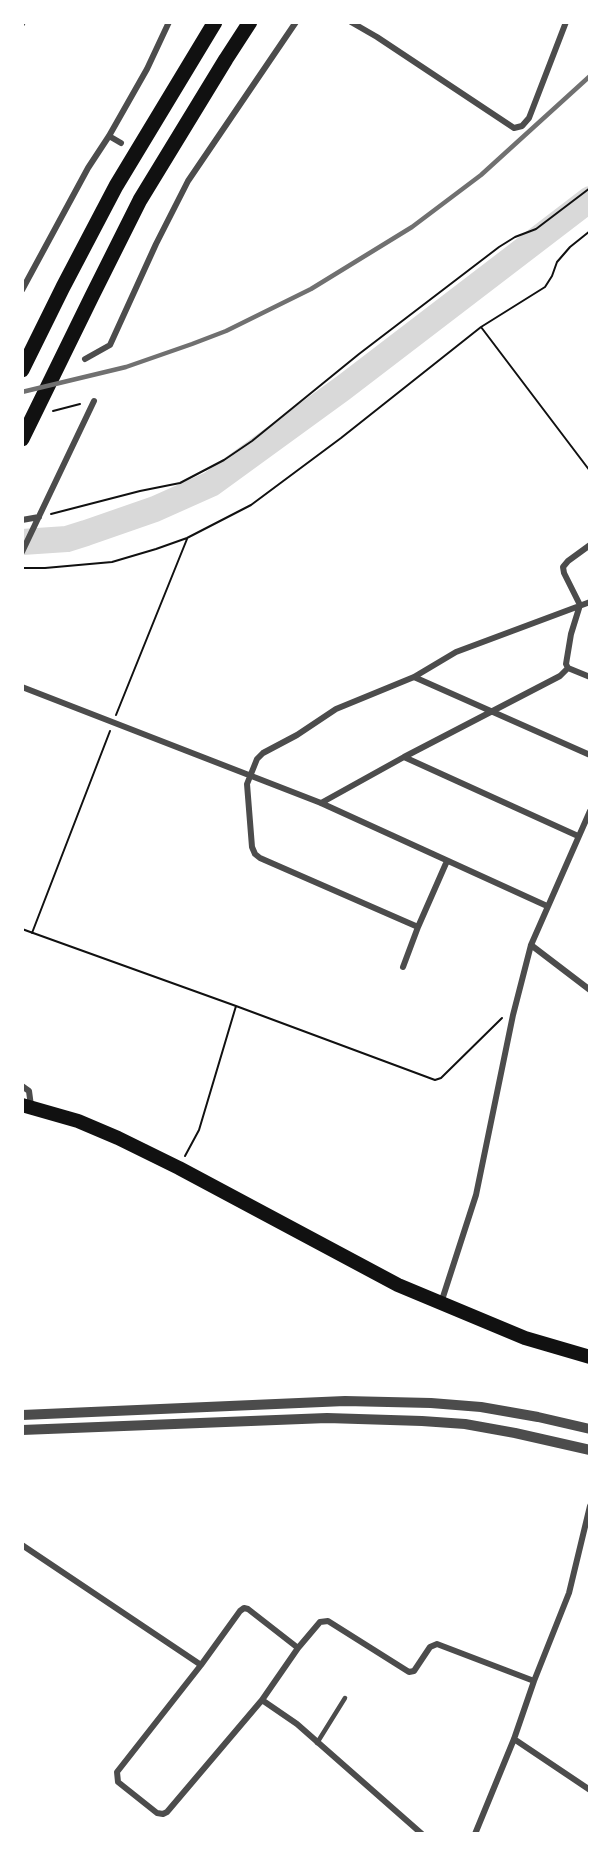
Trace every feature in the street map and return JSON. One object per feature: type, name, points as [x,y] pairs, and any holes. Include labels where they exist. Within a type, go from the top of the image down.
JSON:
[{"type":"highway","points":[[22,370],[116,186],[215,22]]},
{"type":"highway","points":[[24,435],[140,200],[250,22]]},
{"type":"highway","points":[[27,1106],[88,1125],[118,1138],[398,1285],[525,1338],[590,1357]]},
{"type":"street","points":[[22,290],[88,168],[147,69],[169,22]]},
{"type":"street","points":[[85,359],[110,345],[185,179],[296,22]]},
{"type":"street","points":[[351,22],[514,128],[522,126],[529,118],[566,22]]},
{"type":"street","points":[[109,136],[120,143]]},
{"type":"street","points":[[22,552],[94,401]]},
{"type":"street","points":[[22,520],[39,517]]},
{"type":"street","points":[[568,668],[566,664],[571,634],[580,605],[563,567],[590,545]]},
{"type":"street","points":[[418,927],[255,854],[252,847],[247,784],[257,759],[263,753],[297,735],[336,709],[414,677],[456,652],[590,602]]},
{"type":"street","points":[[568,668],[590,677]]},
{"type":"street","points":[[321,803],[560,676],[568,668]]},
{"type":"street","points":[[414,677],[590,755]]},
{"type":"street","points":[[22,687],[321,803],[547,906]]},
{"type":"street","points":[[404,757],[578,836]]},
{"type":"street","points":[[441,1304],[476,1195],[513,1015],[531,945],[590,811]]},
{"type":"street","points":[[403,967],[447,861]]},
{"type":"street","points":[[531,945],[590,990]]},
{"type":"street","points":[[22,1086],[29,1091],[27,1106]]},
{"type":"street","points":[[22,1415],[345,1401],[431,1403],[481,1407],[590,1429]]},
{"type":"street","points":[[22,1430],[327,1418],[422,1421],[465,1424],[590,1450]]},
{"type":"street","points":[[475,1833],[514,1739],[569,1593],[590,1506]]},
{"type":"street","points":[[22,1545],[201,1665]]},
{"type":"street","points":[[581,1545],[590,1550]]},
{"type":"street","points":[[298,1648],[244,1608],[117,1772],[118,1782],[157,1813],[167,1812],[262,1700],[298,1648],[324,1620],[409,1672],[414,1671],[430,1647],[437,1644],[534,1682]]},
{"type":"street","points":[[262,1700],[297,1724],[422,1833]]},
{"type":"street","points":[[514,1739],[590,1790]]},
{"type":"lane","points":[[317,1743],[345,1698]]},
{"type":"path","points":[[39,517],[180,483],[224,460],[252,441],[359,354],[499,247],[515,237],[536,229],[590,188]]},
{"type":"path","points":[[22,568],[112,562],[187,538],[251,505],[284,482],[481,327],[545,287],[557,262],[570,247],[590,231]]},
{"type":"path","points":[[481,327],[590,471]]},
{"type":"path","points":[[48,412],[94,401]]},
{"type":"path","points":[[32,933],[187,538]]},
{"type":"path","points":[[22,929],[438,1080],[499,1018],[513,1015]]},
{"type":"path","points":[[179,1168],[199,1130],[236,1006]]},
{"type":"waterway","points":[[22,542],[67,539],[155,509],[211,484],[343,388],[590,199]]},
{"type":"railway","points":[[22,392],[126,367],[192,344],[226,331],[311,289],[412,227],[481,175],[590,76]]}]
